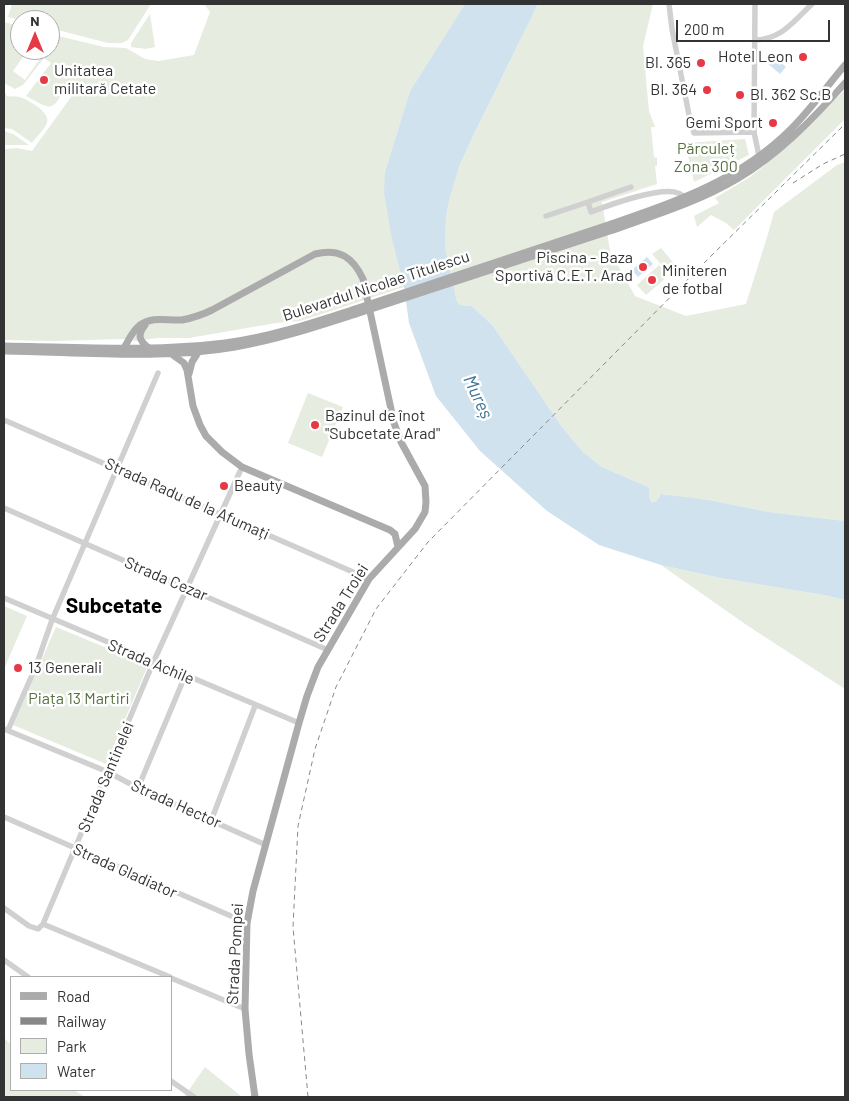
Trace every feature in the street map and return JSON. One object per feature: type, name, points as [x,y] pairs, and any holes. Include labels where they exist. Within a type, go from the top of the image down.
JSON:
[{"type":"main road","name":"Bulevardul Nicolae Titulescu","points":[[612,227],[727,178],[760,156],[802,118],[845,65]]},
{"type":"main road","name":"Bulevardul Nicolae Titulescu","points":[[4,346],[150,348],[208,344],[256,337],[355,311],[686,204],[737,179],[756,166],[828,103],[845,82]]},
{"type":"main road","name":"Strada Troiei","points":[[148,321],[160,319],[183,320],[206,313],[315,254],[324,252],[340,253],[352,262],[359,270],[366,290],[394,423],[425,486],[425,512],[415,529],[369,579],[328,650],[311,684],[290,757]]},
{"type":"main road","name":"Bulevardul Nicolae Titulescu","points":[[4,351],[120,353],[200,351],[256,343],[303,331],[355,311]]},
{"type":"main road","points":[[148,321],[139,336],[142,342],[150,348]]},
{"type":"main road","points":[[124,348],[135,330],[148,321]]},
{"type":"main road","points":[[189,375],[192,362],[200,351]]},
{"type":"main road","points":[[169,352],[184,363],[189,375],[192,400],[200,425],[222,452],[242,466],[390,530],[395,534],[398,547]]},
{"type":"main road","name":"Strada Pompei","points":[[255,1097],[245,1009],[247,923],[253,891],[290,757]]},
{"type":"street","points":[[669,4],[672,29],[694,133],[754,132]]},
{"type":"street","points":[[755,4],[754,132],[760,156]]},
{"type":"street","points":[[755,40],[769,39],[781,33],[812,4]]},
{"type":"street","points":[[546,216],[631,187]]},
{"type":"street","points":[[588,202],[591,212],[642,195],[678,192],[685,197]]},
{"type":"street","points":[[6,729],[36,666],[52,620],[158,373]]},
{"type":"street","name":"Strada Radu de la Afumați","points":[[4,420],[369,579]]},
{"type":"street","name":"Strada Santinelei","points":[[42,924],[153,663],[222,514],[242,466]]},
{"type":"street","name":"Strada Cezar","points":[[4,508],[328,650]]},
{"type":"street","name":"Strada Achile","points":[[4,598],[153,663],[299,723]]},
{"type":"street","points":[[138,788],[185,676]]},
{"type":"street","points":[[211,820],[255,706]]},
{"type":"street","name":"Strada Hector","points":[[6,729],[108,772],[138,788],[266,844]]},
{"type":"street","name":"Strada Gladiator","points":[[4,817],[247,923]]},
{"type":"street","points":[[4,908],[29,926],[38,928],[42,924],[166,976]]},
{"type":"street","points":[[4,960],[27,976]]},
{"type":"street","points":[[172,978],[245,1009]]},
{"type":"street","points":[[172,1082],[194,1097]]},
{"type":"green space","points":[[12,4],[151,4],[128,40],[122,43],[108,43],[60,31],[60,10],[10,10]]},
{"type":"green space","points":[[204,4],[465,4],[410,91],[385,172],[392,240],[404,287],[300,321],[276,323],[189,338],[157,338],[136,341],[124,339],[4,340],[4,149],[17,148],[32,151],[76,90],[67,85],[58,100],[51,106],[26,96],[51,63],[47,60],[60,60],[60,36],[104,47],[126,48],[145,59],[159,61],[194,55],[210,12]]},
{"type":"green space","points":[[538,4],[653,4],[643,46],[649,111],[655,127],[651,127],[654,157],[657,158],[657,166],[655,166],[657,184],[602,202],[610,251],[635,296],[686,316],[746,304],[774,212],[837,165],[845,162],[845,521],[769,512],[709,500],[664,494],[652,503],[649,497],[649,488],[602,467],[583,452],[562,427],[493,326],[472,306],[460,305],[457,302],[445,248],[446,217],[449,201],[459,167],[472,138]]},
{"type":"green space","points":[[150,14],[155,47],[146,49],[131,47],[131,43]]},
{"type":"green space","points":[[4,22],[10,24],[10,60],[21,60],[13,71],[25,80],[39,60],[42,60],[23,85],[15,89],[4,83]]},
{"type":"green space","points":[[845,90],[845,119],[734,230],[711,215],[697,227],[694,216],[719,203],[715,198],[750,177],[764,166]]},
{"type":"green space","points":[[4,91],[7,96],[20,97],[28,101],[46,115],[47,123],[32,143],[12,129],[4,128]]},
{"type":"green space","points":[[4,131],[13,134],[29,145],[4,145]]},
{"type":"green space","name":"Părculeț Zona 300","points":[[745,139],[749,155],[694,182],[685,143]]},
{"type":"green space","points":[[661,248],[678,268],[670,275],[652,254]]},
{"type":"green space","name":"Miniteren de fotbal","points":[[659,265],[668,276],[646,295],[637,285]]},
{"type":"green space","name":"Bazinul de înot \"Subcetate Arad\"","points":[[308,393],[343,407],[322,457],[288,443]]},
{"type":"green space","points":[[661,565],[720,578],[845,600],[845,689],[748,626]]},
{"type":"green space","points":[[4,606],[27,616],[4,669]]},
{"type":"green space","name":"Piața 13 Martiri","points":[[56,627],[148,665],[106,764],[13,725]]},
{"type":"green space","points":[[4,1038],[10,1043],[10,1091],[76,1091],[85,1097],[4,1097]]},
{"type":"green space","points":[[205,1067],[242,1097],[184,1097]]},
{"type":"water","name":"Mureș","points":[[465,4],[538,4],[472,138],[459,167],[449,201],[446,217],[445,248],[457,302],[460,305],[472,306],[493,326],[562,427],[583,452],[602,467],[649,488],[649,497],[652,503],[661,494],[709,500],[769,512],[845,521],[845,600],[720,578],[661,565],[599,545],[547,511],[480,451],[436,396],[409,323],[404,287],[392,240],[384,192],[385,172],[410,91]]},
{"type":"water","points":[[772,55],[786,67],[780,74],[766,62]]},
{"type":"water","name":"Piscina - Baza Sportivă C.E.T. Arad","points":[[647,257],[653,264],[638,277],[632,270]]},
{"type":"railway","points":[[308,1097],[293,927],[298,826],[315,749],[336,687],[376,609],[428,542],[709,258],[845,124]]},
{"type":"railway","points":[[793,183],[823,164],[845,154]]},
{"type":"place","name":"Hotel Leon","points":[[803,57]]},
{"type":"place","name":"Bl. 365","points":[[701,63]]},
{"type":"place","name":"Unitatea militară Cetate","points":[[44,80]]},
{"type":"place","name":"Bl. 364","points":[[707,90]]},
{"type":"place","name":"Bl. 362 Sc.B","points":[[740,95]]},
{"type":"place","name":"Gemi Sport","points":[[773,123]]},
{"type":"place","name":"Piscina - Baza Sportivă C.E.T. Arad","points":[[643,267]]},
{"type":"place","name":"Miniteren de fotbal","points":[[652,280]]},
{"type":"place","name":"Bazinul de înot \"Subcetate Arad\"","points":[[315,425]]},
{"type":"place","name":"Beauty","points":[[224,486]]},
{"type":"place","name":"13 Generali","points":[[18,668]]},
{"type":"district","name":"Subcetate","points":[[114,606]]}]
